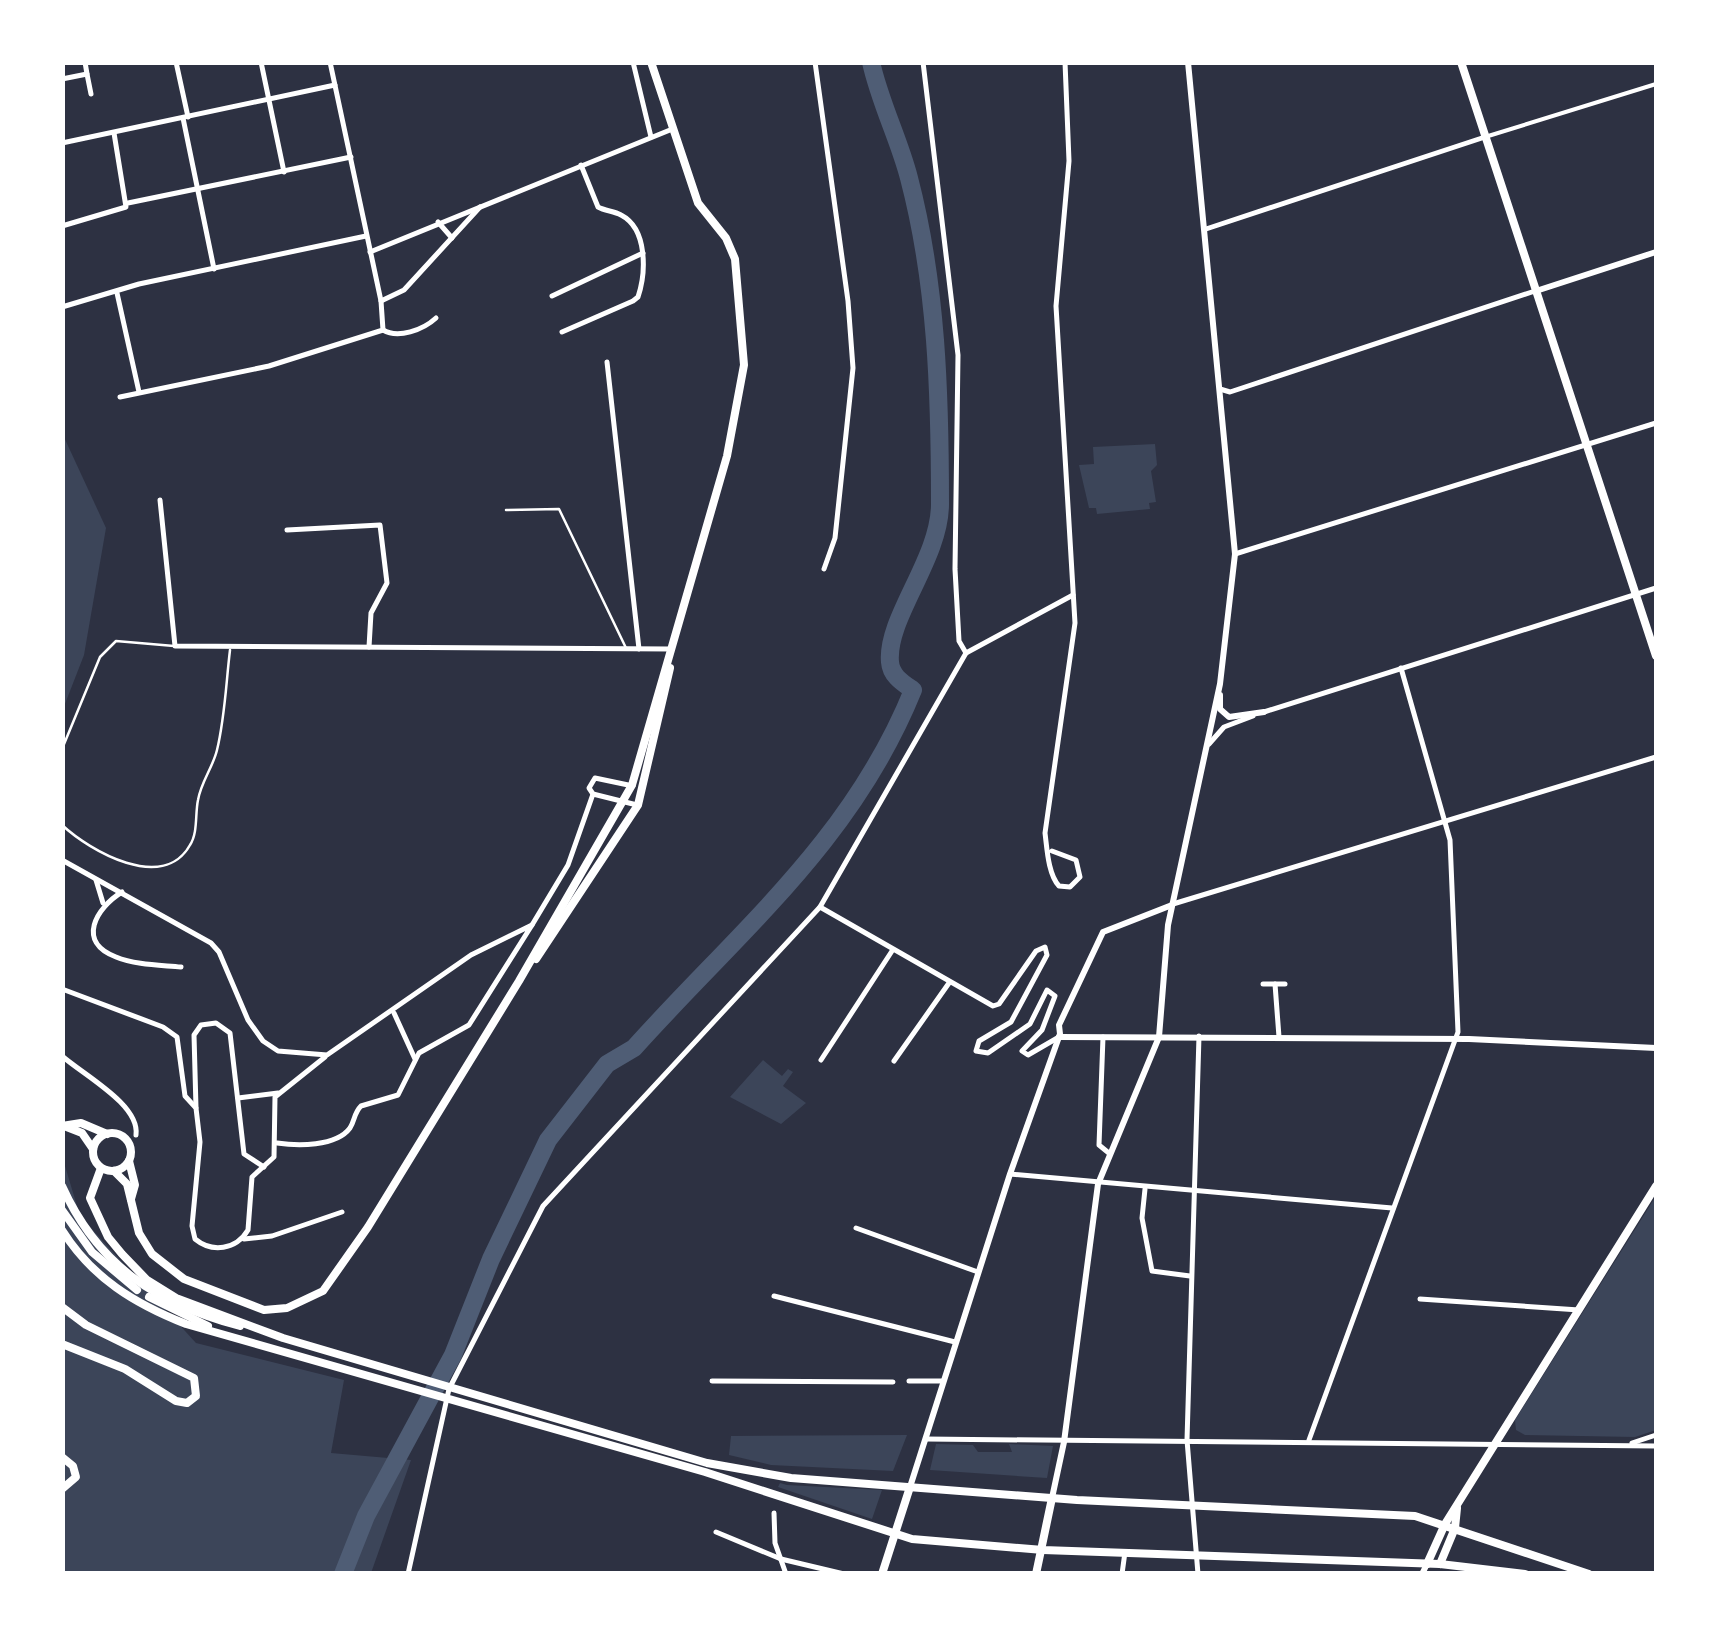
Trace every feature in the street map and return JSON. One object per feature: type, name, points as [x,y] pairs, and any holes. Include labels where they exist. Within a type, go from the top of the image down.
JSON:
[{"type":"main road","points":[[519,982],[646,788],[672,654],[727,456],[744,364],[736,258],[726,238],[698,203],[670,130],[651,62]]},
{"type":"main road","points":[[1460,62],[1656,656]]},
{"type":"main road","points":[[100,1168],[114,1171],[127,1184],[138,1233],[168,1270],[264,1310],[306,1301],[336,1277],[519,982],[624,802],[632,786],[657,690],[672,654]]},
{"type":"main road","points":[[63,1126],[82,1122],[126,1140],[135,1185],[131,1200]]},
{"type":"main road","points":[[63,1126],[82,1133],[93,1149],[100,1168],[90,1192],[94,1208],[108,1237],[147,1280],[176,1298],[282,1338]]},
{"type":"main road","points":[[93,1149],[107,1134]]},
{"type":"main road","points":[[114,1171],[129,1161]]},
{"type":"main road","points":[[62,1186],[102,1252],[139,1286],[172,1304],[706,1468],[895,1534],[1043,1550],[1440,1564],[1525,1574]]},
{"type":"main road","points":[[1427,1564],[1445,1524],[1656,1186]]},
{"type":"main road","points":[[62,1210],[92,1252],[138,1291],[213,1328],[279,1349]]},
{"type":"main road","points":[[62,1230],[101,1276],[150,1310],[706,1468],[1052,1498],[1396,1514],[1445,1524],[1588,1572]]},
{"type":"main road","points":[[62,1307],[86,1325],[194,1378],[196,1396],[187,1403],[176,1401],[126,1369],[62,1344]]},
{"type":"main road","points":[[62,1458],[73,1466],[76,1477],[62,1490]]},
{"type":"main road","points":[[882,1574],[910,1486]]},
{"type":"main road","points":[[1036,1574],[1052,1498]]},
{"type":"main road","points":[[1440,1564],[1455,1528],[1457,1508]]},
{"type":"street","points":[[84,62],[91,94]]},
{"type":"street","points":[[176,62],[214,270]]},
{"type":"street","points":[[261,62],[284,172]]},
{"type":"street","points":[[330,62],[381,300],[383,330]]},
{"type":"street","points":[[633,62],[651,137]]},
{"type":"street","points":[[815,62],[848,301],[853,368],[838,520],[824,569]]},
{"type":"street","points":[[923,62],[958,355],[955,569],[958,641],[966,653]]},
{"type":"street","points":[[1052,851],[1076,860],[1080,877],[1070,887],[1055,882],[1050,867],[1052,851],[1045,832],[1074,645],[1056,306],[1069,161],[1066,62]]},
{"type":"street","points":[[1188,62],[1235,554],[1220,709],[1229,716],[1264,712]]},
{"type":"street","points":[[62,78],[87,74]]},
{"type":"street","points":[[1206,229],[1656,84]]},
{"type":"street","points":[[62,143],[336,86]]},
{"type":"street","points":[[370,252],[670,130]]},
{"type":"street","points":[[114,132],[128,203]]},
{"type":"street","points":[[62,226],[121,212],[128,203],[350,158]]},
{"type":"street","points":[[562,332],[638,297],[643,253],[622,215],[594,202],[582,165]]},
{"type":"street","points":[[381,300],[404,290],[482,205]]},
{"type":"street","points":[[438,222],[452,238]]},
{"type":"street","points":[[62,307],[366,236]]},
{"type":"street","points":[[1220,388],[1230,392],[1656,252]]},
{"type":"street","points":[[552,296],[643,253]]},
{"type":"street","points":[[117,292],[140,392]]},
{"type":"street","points":[[120,397],[269,366],[383,330],[392,334],[420,328],[436,318]]},
{"type":"street","points":[[607,362],[639,649]]},
{"type":"street","points":[[1235,554],[1656,422]]},
{"type":"street","points":[[160,500],[175,646],[639,649],[672,654]]},
{"type":"street","points":[[287,530],[380,525],[386,583],[371,613],[369,647]]},
{"type":"street","points":[[1203,754],[1219,730],[1264,712],[1656,588]]},
{"type":"street","points":[[408,1574],[449,1389],[531,1224],[552,1195],[820,907],[966,653],[1074,594]]},
{"type":"street","points":[[1309,1440],[1456,1038],[1450,840],[1400,668]]},
{"type":"street","points":[[1052,1498],[1064,1442],[1098,1184],[1159,1037],[1168,925],[1220,684]]},
{"type":"street","points":[[910,1486],[1010,1174],[1059,1037],[1059,1025],[1103,932],[1174,904],[1656,757]]},
{"type":"street","points":[[638,805],[593,794],[588,788],[595,778],[646,788]]},
{"type":"street","points":[[277,1143],[306,1146],[346,1132],[361,1106],[398,1095],[415,1059],[426,1046],[469,1025],[568,865],[593,794]]},
{"type":"street","points":[[62,860],[211,943],[219,952],[248,1020],[264,1041],[278,1050],[327,1055]]},
{"type":"street","points":[[96,880],[103,903]]},
{"type":"street","points":[[122,892],[103,903],[91,930],[105,952],[126,960],[181,967]]},
{"type":"street","points":[[820,907],[986,1005],[999,1004],[1036,951],[1044,948],[1047,955],[1011,1022],[979,1041],[976,1051],[988,1053],[1030,1024],[1047,990],[1055,996],[1042,1030],[1022,1050],[1028,1055],[1052,1037],[1456,1038],[1656,1048]]},
{"type":"street","points":[[1161,909],[1168,925]]},
{"type":"street","points":[[238,1098],[278,1093],[472,955],[532,926]]},
{"type":"street","points":[[821,1060],[892,950]]},
{"type":"street","points":[[894,1062],[949,984]]},
{"type":"street","points":[[1264,984],[1285,984]]},
{"type":"street","points":[[1276,984],[1279,1037]]},
{"type":"street","points":[[62,990],[170,1030],[180,1045],[186,1100],[196,1108]]},
{"type":"street","points":[[394,1013],[415,1059]]},
{"type":"street","points":[[264,1167],[244,1154],[230,1033],[208,1023],[194,1035],[200,1151],[191,1216],[195,1239],[213,1248],[242,1239],[272,1236],[342,1212]]},
{"type":"street","points":[[1198,1574],[1187,1440],[1199,1036]]},
{"type":"street","points":[[1103,1037],[1099,1144],[1110,1154]]},
{"type":"street","points":[[62,1056],[128,1106],[136,1118],[136,1135]]},
{"type":"street","points":[[242,1239],[250,1222],[252,1177],[274,1157],[277,1143],[273,1109],[278,1093]]},
{"type":"street","points":[[1010,1174],[1392,1208]]},
{"type":"street","points":[[1145,1189],[1142,1218],[1149,1267],[1156,1274],[1190,1276]]},
{"type":"street","points":[[856,1228],[978,1272]]},
{"type":"street","points":[[774,1296],[955,1342]]},
{"type":"street","points":[[1420,1299],[1579,1310]]},
{"type":"street","points":[[712,1381],[893,1382]]},
{"type":"street","points":[[909,1381],[942,1381]]},
{"type":"street","points":[[1624,1446],[1656,1436]]},
{"type":"street","points":[[923,1439],[1656,1446]]},
{"type":"street","points":[[774,1513],[786,1574]]},
{"type":"street","points":[[716,1532],[781,1560],[844,1574]]},
{"type":"street","points":[[1122,1574],[1125,1552]]},
{"type":"street","points":[[1422,1574],[1427,1564]]},
{"type":"street","points":[[1434,1574],[1440,1564]]},
{"type":"lane","points":[[506,510],[558,509],[627,649]]},
{"type":"lane","points":[[62,749],[100,657],[116,642],[175,646]]},
{"type":"lane","points":[[62,826],[104,858],[122,865],[154,864],[178,858],[188,850],[193,841],[198,798],[218,748],[230,647]]},
{"type":"shaded area","points":[[63,435],[106,528],[84,655],[63,709]]},
{"type":"shaded area","points":[[1155,444],[1157,465],[1151,471],[1156,502],[1149,503],[1150,509],[1097,514],[1096,508],[1089,508],[1079,465],[1094,464],[1093,447]]},
{"type":"shaded area","points":[[763,1060],[782,1076],[788,1069],[793,1072],[783,1086],[806,1103],[781,1124],[730,1097]]},
{"type":"shaded area","points":[[62,1156],[80,1216],[196,1343],[344,1380],[331,1453],[411,1460],[371,1573],[63,1573]]},
{"type":"shaded area","points":[[1656,1196],[1656,1430],[1635,1437],[1525,1435],[1516,1430],[1515,1420]]},
{"type":"shaded area","points":[[907,1435],[893,1471],[771,1465],[729,1455],[731,1436]]},
{"type":"shaded area","points":[[936,1444],[973,1445],[978,1452],[1012,1452],[1009,1444],[1053,1446],[1047,1478],[930,1470]]},
{"type":"shaded area","points":[[780,1483],[882,1490],[872,1519],[778,1487]]},
{"type":"waterway","points":[[343,1574],[366,1516],[453,1355],[491,1259],[548,1140],[607,1064],[634,1048],[826,839],[888,744],[913,690],[893,671],[891,645],[938,525],[938,381],[931,299],[918,218],[905,164],[871,62]]}]
